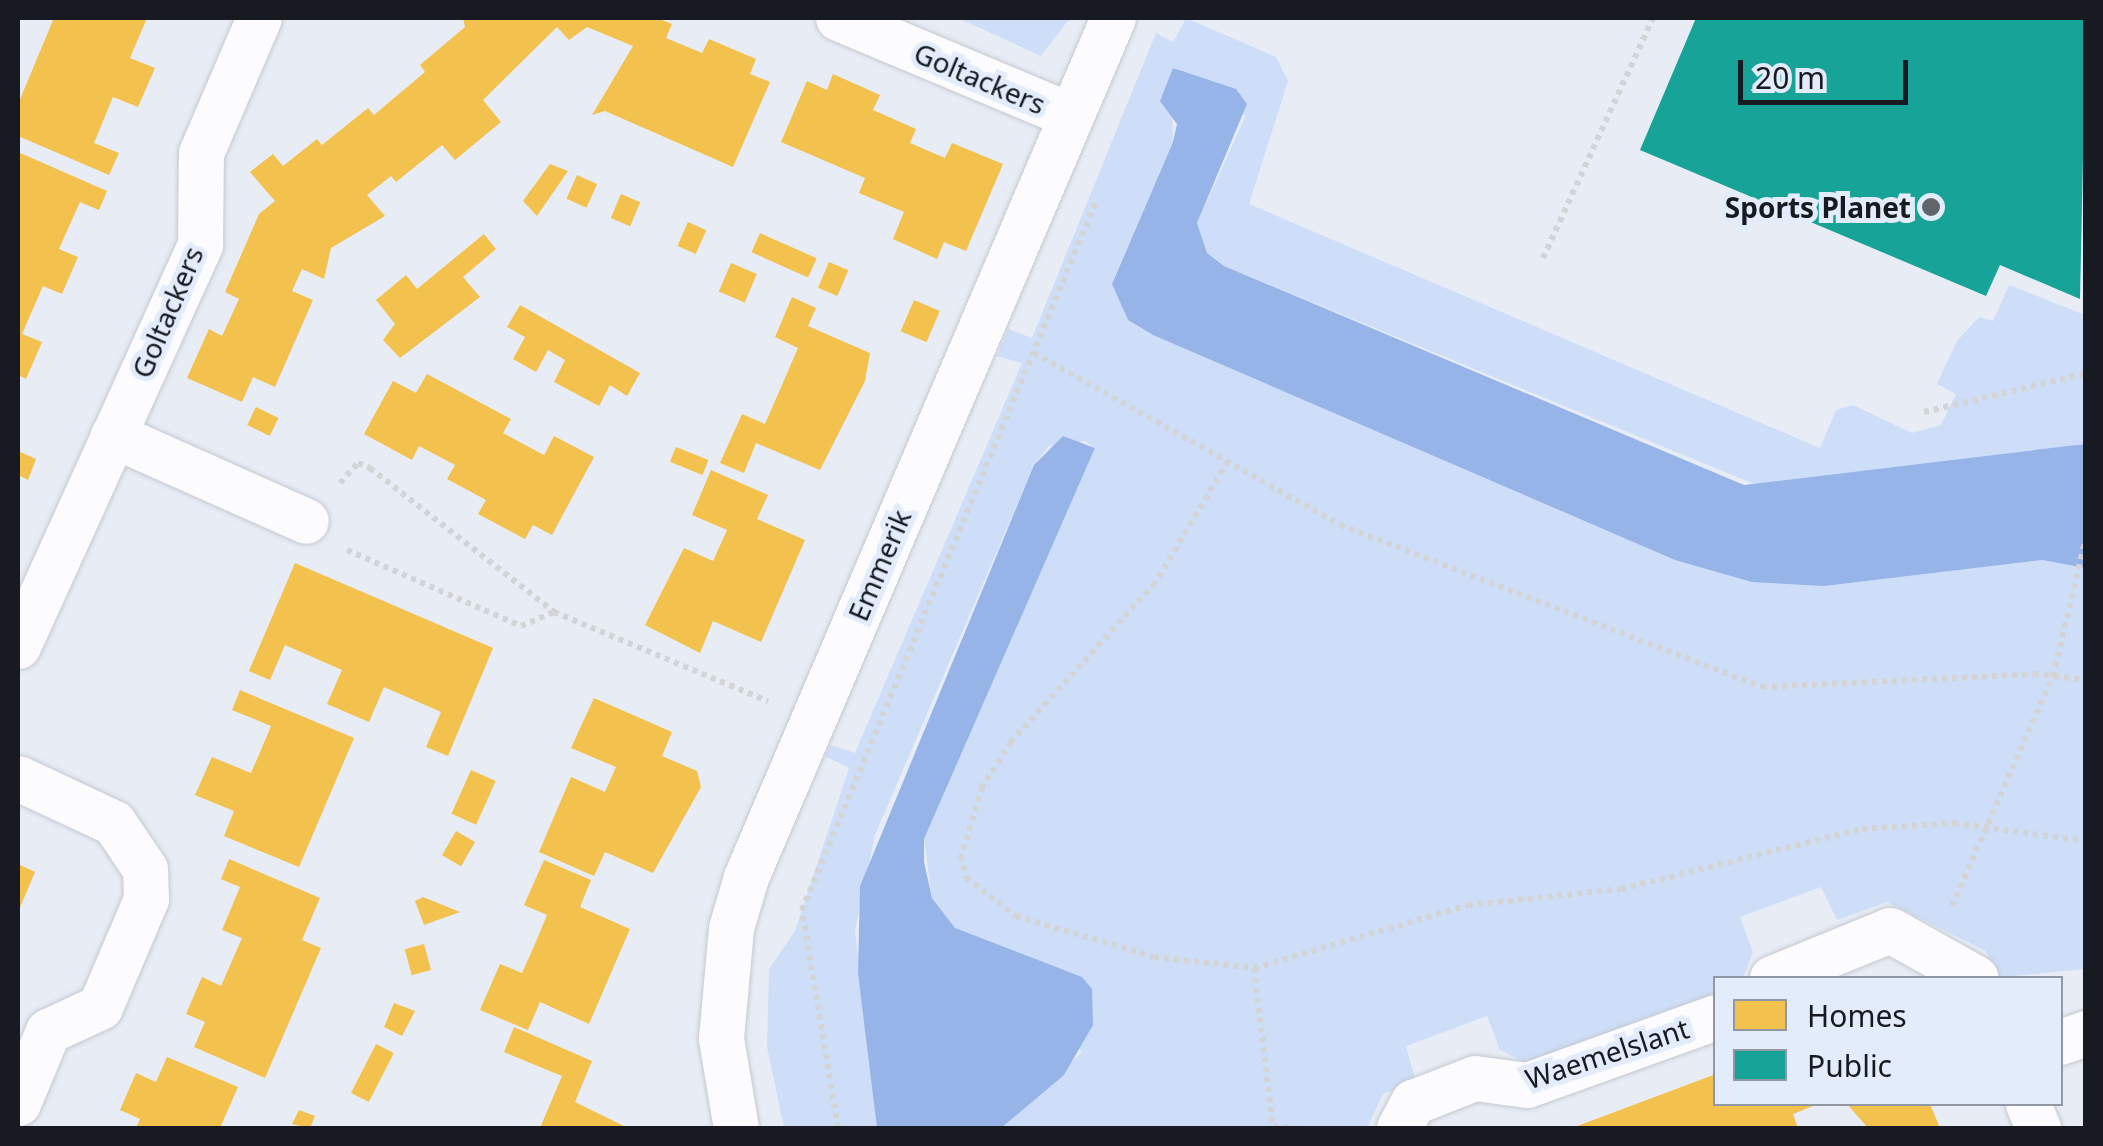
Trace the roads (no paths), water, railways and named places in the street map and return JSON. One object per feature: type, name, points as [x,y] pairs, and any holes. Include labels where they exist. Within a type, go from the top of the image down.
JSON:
[{"type":"street","name":"Goltackers","points":[[18,646],[200,244],[201,153],[259,18]]},
{"type":"street","name":"Goltackers","points":[[838,18],[1067,114]]},
{"type":"street","name":"Emmerik","points":[[736,1128],[722,1038],[731,928],[1067,114],[1113,18]]},
{"type":"street","points":[[112,435],[306,521]]},
{"type":"street","points":[[18,778],[114,823],[145,869],[146,899],[100,1007],[48,1031],[18,1103]]},
{"type":"street","points":[[1777,976],[1890,930],[1973,976]]},
{"type":"street","name":"Waemelslant","points":[[1398,1128],[1413,1102],[1475,1078],[1528,1086],[1713,1018]]},
{"type":"water","points":[[1173,68],[1236,89],[1247,104],[1197,223],[1207,253],[1224,266],[1744,485],[2085,444],[2085,568],[2042,560],[1824,586],[1752,582],[1675,560],[1153,335],[1128,320],[1112,284],[1173,142],[1177,124],[1160,101]]},
{"type":"water","points":[[1063,436],[1095,448],[924,839],[924,862],[932,898],[955,928],[1082,977],[1092,989],[1093,1025],[1064,1075],[1001,1128],[877,1128],[858,973],[860,886],[1034,465]]},
{"type":"place","name":"Sports Planet","points":[[1931,207]]}]
